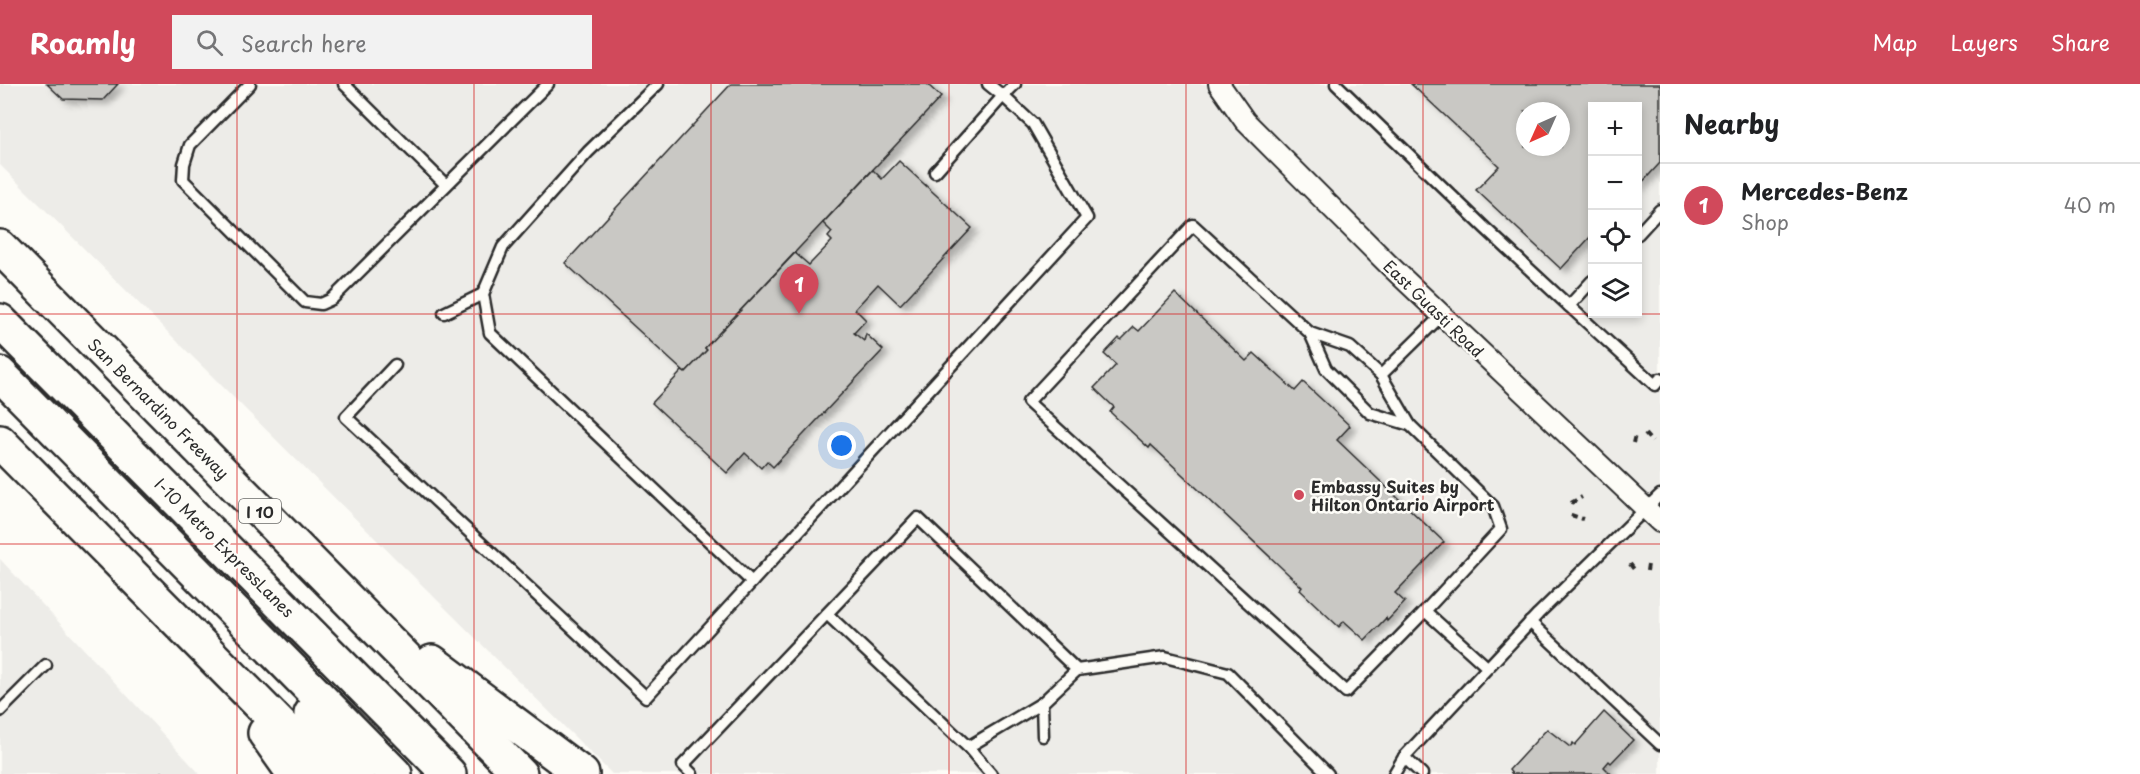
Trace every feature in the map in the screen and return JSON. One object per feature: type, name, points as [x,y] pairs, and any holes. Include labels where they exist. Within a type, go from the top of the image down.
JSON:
[{"type":"highway","name":"San Bernardino Freeway","points":[[0,247],[520,774]]},
{"type":"highway","name":"I-10 Metro ExpressLanes","points":[[0,321],[449,774]]},
{"type":"highway","points":[[0,374],[395,774]]},
{"type":"highway","points":[[0,442],[328,774]]},
{"type":"highway","points":[[213,590],[358,774]]},
{"type":"highway","points":[[344,597],[582,774]]},
{"type":"highway","points":[[210,656],[294,774]]},
{"type":"street","name":"East Guasti Road","points":[[1219,84],[1245,121],[1388,264],[1660,522]]},
{"type":"lane","points":[[250,84],[190,145],[184,164],[183,180],[305,302],[321,304],[332,299],[548,84]]},
{"type":"lane","points":[[344,84],[446,185]]},
{"type":"lane","points":[[658,84],[588,152],[503,247],[483,294],[490,333],[752,582]]},
{"type":"lane","points":[[395,364],[346,417],[646,697],[1087,218],[1033,124],[988,84]]},
{"type":"lane","points":[[935,172],[1015,84]]},
{"type":"lane","points":[[1336,84],[1485,228],[1655,385],[1660,379]]},
{"type":"lane","points":[[1642,230],[1660,210]]},
{"type":"lane","points":[[1310,333],[1350,347],[1381,375],[1410,425],[1493,506],[1501,529],[1346,692],[1028,402],[1193,225],[1310,333],[1326,369],[1370,413],[1410,425]]},
{"type":"lane","points":[[1569,306],[1588,286]]},
{"type":"lane","points":[[444,313],[483,294]]},
{"type":"lane","points":[[1381,375],[1442,315]]},
{"type":"lane","points":[[1394,774],[1404,757],[1530,622],[1660,495]]},
{"type":"lane","points":[[692,774],[683,765],[918,518],[1077,670]]},
{"type":"lane","points":[[1425,611],[1487,668]]},
{"type":"lane","points":[[827,614],[968,747],[991,774]]},
{"type":"lane","points":[[1530,622],[1660,744]]},
{"type":"lane","points":[[968,747],[1042,703],[1077,670],[1165,657],[1228,672],[1328,774]]},
{"type":"lane","points":[[0,711],[46,665]]},
{"type":"lane","points":[[1042,703],[1043,736]]},
{"type":"lane","points":[[1404,757],[1422,774]]},
{"type":"path","points":[[1645,434],[1652,442]]},
{"type":"path","points":[[1633,443],[1635,435]]},
{"type":"path","points":[[1571,503],[1582,497]]},
{"type":"path","points":[[1571,515],[1582,519]]},
{"type":"path","points":[[1630,564],[1636,572]]},
{"type":"path","points":[[1647,571],[1648,564]]},
{"type":"shaded area","points":[[0,84],[1660,84],[1660,774],[612,774],[0,165]]},
{"type":"shaded area","points":[[0,559],[200,774],[0,774]]},
{"type":"building","points":[[47,84],[118,84],[103,100],[63,99]]},
{"type":"building","points":[[731,84],[927,84],[941,97],[705,348],[707,350],[685,373],[565,263]]},
{"type":"building","points":[[1411,84],[1660,84],[1660,163],[1642,183],[1642,102],[1588,102],[1588,239],[1561,269],[1476,190],[1499,166]]},
{"type":"building","points":[[899,161],[972,228],[900,305],[878,284],[855,309],[866,320],[854,333],[864,341],[866,334],[883,350],[773,467],[767,461],[761,468],[745,453],[727,473],[652,403],[682,371],[685,373],[707,350],[705,348],[795,253],[809,265],[832,241],[828,237],[832,232],[823,223],[873,170],[882,179]]},
{"type":"building","name":"Embassy Suites by Hilton Ontario Airport","points":[[1175,293],[1246,361],[1254,353],[1295,391],[1303,382],[1350,426],[1337,440],[1444,542],[1395,593],[1405,602],[1365,640],[1344,621],[1339,627],[1300,590],[1302,587],[1151,445],[1149,448],[1110,412],[1114,407],[1094,388],[1116,365],[1104,354],[1119,338],[1121,340],[1134,327],[1139,331]]},
{"type":"building","points":[[1604,712],[1633,740],[1611,763],[1609,761],[1604,767],[1611,774],[1512,774],[1509,770],[1547,729],[1570,747],[1573,743],[1575,745]]},
{"type":"place","name":"Mercedes-Benz","points":[[799,314]]},
{"type":"place","name":"Embassy Suites by Hilton Ontario Airport","points":[[1299,495]]}]
